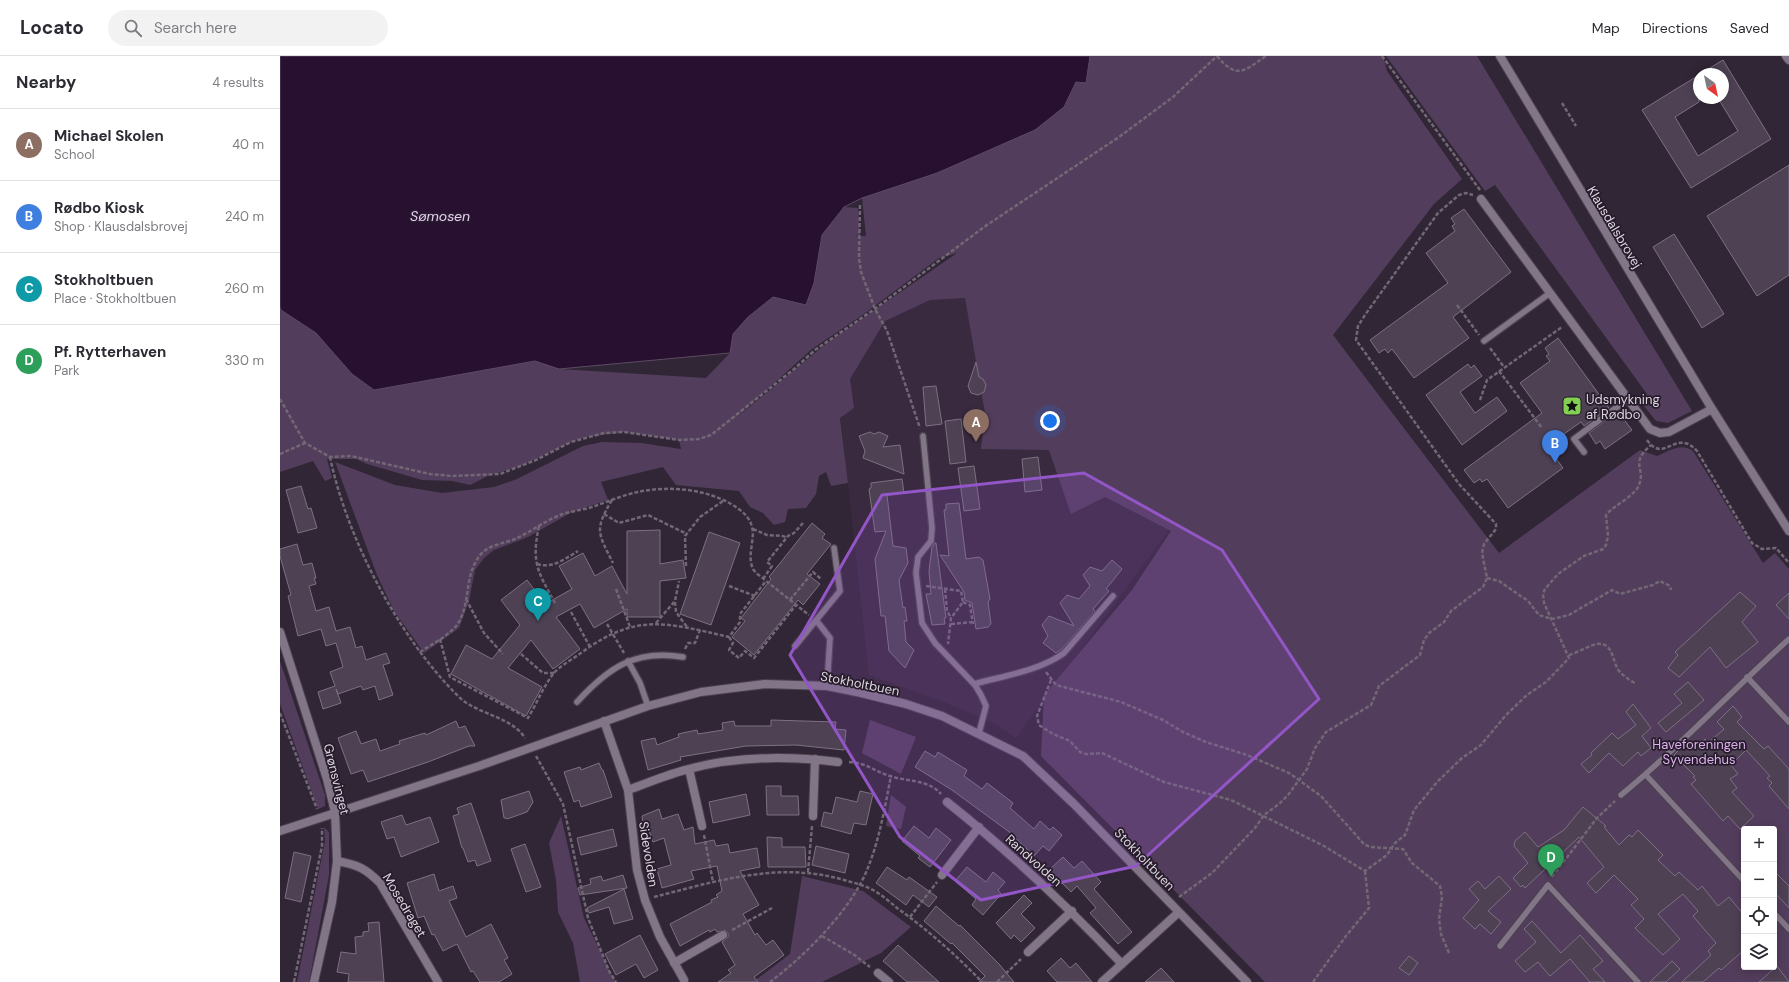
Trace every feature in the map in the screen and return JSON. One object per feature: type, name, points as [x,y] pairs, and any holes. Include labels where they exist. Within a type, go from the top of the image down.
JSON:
[{"type":"street","name":"Klausdalsbrovej","points":[[1500,56],[1712,409],[1789,532]]},
{"type":"street","points":[[1786,56],[1789,60]]},
{"type":"street","points":[[1481,199],[1650,429],[1660,434],[1669,432],[1712,409]]},
{"type":"street","name":"Grønsvinget","points":[[280,632],[327,778],[335,812],[337,861],[332,902],[314,982]]},
{"type":"street","name":"Stokholtbuen","points":[[280,831],[648,706],[701,692],[765,684],[827,686],[906,704],[942,716],[979,733],[1022,756],[1074,804],[1247,982]]},
{"type":"street","name":"Sidevolden","points":[[604,721],[628,790],[637,870],[645,900],[660,937],[684,980]]},
{"type":"street","points":[[628,790],[689,769],[731,761],[766,758],[815,759],[838,762]]},
{"type":"street","points":[[813,816],[815,759]]},
{"type":"street","points":[[689,769],[702,826]]},
{"type":"street","name":"Randvolden","points":[[947,802],[1027,868],[1072,911],[1122,964]]},
{"type":"street","points":[[942,875],[979,827]]},
{"type":"street","name":"Mosedraget","points":[[337,861],[355,864],[368,870],[380,883],[438,982]]},
{"type":"street","points":[[1028,952],[1072,911]]},
{"type":"street","points":[[1102,982],[1179,912]]},
{"type":"street","points":[[674,963],[723,935]]},
{"type":"street","points":[[878,973],[888,982]]},
{"type":"lane","points":[[1484,341],[1550,293]]},
{"type":"lane","points":[[1584,452],[1574,439],[1628,399]]},
{"type":"lane","points":[[923,436],[932,528],[931,541],[918,557],[916,573],[922,623],[935,643],[974,684],[986,706],[979,733]]},
{"type":"lane","points":[[795,646],[840,592],[834,548]]},
{"type":"lane","points":[[974,684],[1040,666],[1056,659],[1064,653],[1113,596]]},
{"type":"lane","points":[[816,620],[830,638],[827,686]]},
{"type":"lane","points":[[1621,795],[1646,775],[1747,677],[1789,640]]},
{"type":"lane","points":[[577,702],[593,683],[615,667],[628,661],[655,655],[682,657]]},
{"type":"lane","points":[[628,661],[640,684],[648,706]]},
{"type":"lane","points":[[1747,677],[1789,722]]},
{"type":"lane","points":[[1646,775],[1741,878]]},
{"type":"lane","points":[[1500,946],[1548,885],[1638,982]]},
{"type":"lane","points":[[1777,916],[1789,929]]},
{"type":"path","points":[[280,399],[305,443],[330,457],[351,456],[430,474],[452,476],[500,474],[536,460],[571,442],[604,433],[624,432],[679,440],[699,439],[711,435],[794,369],[815,350],[875,309],[984,226],[1119,137],[1173,97],[1217,56],[1228,68],[1235,72],[1247,69],[1266,56]]},
{"type":"path","points":[[1171,903],[1212,873],[1255,828],[1264,815],[1279,804],[1307,769],[1315,748],[1326,732],[1371,705],[1380,686],[1420,655],[1424,640],[1429,633],[1444,622],[1451,611],[1483,587],[1487,578],[1482,553],[1484,544],[1496,529],[1496,524],[1459,484],[1356,340],[1358,326],[1365,315],[1438,213],[1459,195],[1466,193],[1481,199],[1483,194],[1382,56]]},
{"type":"path","points":[[1562,103],[1576,126]]},
{"type":"path","points":[[860,204],[859,258],[861,272],[875,309],[887,331],[923,436]]},
{"type":"path","points":[[1480,400],[1487,380],[1570,321]]},
{"type":"path","points":[[1499,371],[1542,428]]},
{"type":"path","points":[[1646,439],[1650,445],[1665,448],[1681,441],[1690,443],[1697,451],[1752,543],[1762,549],[1776,548],[1789,563]]},
{"type":"path","points":[[280,454],[305,443]]},
{"type":"path","points":[[1365,872],[1386,855],[1391,847],[1405,835],[1414,810],[1438,781],[1462,758],[1481,745],[1506,715],[1524,697],[1546,682],[1570,658],[1544,603],[1545,589],[1558,574],[1584,556],[1603,549],[1606,545],[1608,536],[1606,515],[1638,488],[1640,478],[1638,461],[1650,445]]},
{"type":"path","points":[[330,457],[334,478],[353,531],[369,567],[420,652],[461,698],[474,708],[512,725],[521,732],[531,747],[562,804],[588,918],[609,971],[616,982]]},
{"type":"path","points":[[420,652],[440,639],[459,621],[466,598],[470,574],[484,551],[517,538],[563,514],[653,489],[695,491],[724,500],[740,510],[748,517],[752,528],[751,560],[753,568],[763,579],[816,620]]},
{"type":"path","points":[[612,500],[604,514],[600,526],[600,536],[613,563]]},
{"type":"path","points":[[686,566],[686,534],[700,517],[724,500]]},
{"type":"path","points":[[604,514],[619,523],[648,515],[686,534]]},
{"type":"path","points":[[763,579],[772,566],[767,562],[787,538],[803,523]]},
{"type":"path","points":[[539,526],[535,545],[538,571],[555,603]]},
{"type":"path","points":[[752,528],[767,535],[783,536],[787,538]]},
{"type":"path","points":[[537,564],[542,566],[551,565],[560,562],[578,551]]},
{"type":"path","points":[[790,600],[813,572],[821,579]]},
{"type":"path","points":[[1487,578],[1499,581],[1528,601],[1539,615],[1552,619],[1569,615],[1612,590],[1620,594],[1653,585],[1660,580],[1670,586],[1671,590]]},
{"type":"path","points":[[679,581],[675,602],[676,612],[687,627]]},
{"type":"path","points":[[729,637],[740,622],[740,614],[766,581]]},
{"type":"path","points":[[918,584],[961,591],[963,602],[951,618]]},
{"type":"path","points":[[729,586],[755,596]]},
{"type":"path","points":[[945,588],[948,612],[951,618],[946,655]]},
{"type":"path","points":[[616,589],[630,627]]},
{"type":"path","points":[[466,598],[484,633],[503,654]]},
{"type":"path","points":[[656,623],[675,602]]},
{"type":"path","points":[[951,624],[973,623],[970,605],[963,602]]},
{"type":"path","points":[[440,639],[450,677],[528,718],[554,673],[590,647],[613,633],[630,627],[656,623],[687,627],[729,637],[734,643],[729,650],[739,658],[745,651],[754,658],[796,604]]},
{"type":"path","points":[[571,612],[590,647]]},
{"type":"path","points":[[607,624],[628,661]]},
{"type":"path","points":[[682,657],[688,643],[695,643],[700,630]]},
{"type":"path","points":[[1569,656],[1585,650],[1591,645],[1599,643],[1610,649],[1617,669],[1636,684]]},
{"type":"path","points":[[521,654],[543,673],[554,673]]},
{"type":"path","points":[[1040,666],[1056,685],[1073,691],[1121,702],[1163,720],[1183,732],[1278,768],[1299,779],[1321,796],[1364,844],[1370,847],[1391,847],[1403,849],[1412,863],[1440,886],[1442,897],[1439,919],[1441,934],[1449,953]]},
{"type":"path","points":[[1051,680],[1037,716],[1039,725],[1070,741],[1080,752],[1086,754],[1102,753],[1164,782],[1222,796],[1264,815],[1324,846],[1365,872]]},
{"type":"path","points":[[280,713],[320,818],[322,846],[294,982]]},
{"type":"path","points":[[838,762],[862,763],[891,776],[918,780],[939,791],[947,802]]},
{"type":"path","points":[[770,982],[794,964],[822,936],[861,885],[876,845],[891,776]]},
{"type":"path","points":[[1548,885],[1554,873],[1597,818],[1621,795]]},
{"type":"path","points":[[808,872],[813,816]]},
{"type":"path","points":[[702,826],[713,882]]},
{"type":"path","points":[[645,900],[713,882],[756,874],[808,872],[831,876],[873,890],[910,917],[955,955],[982,982]]},
{"type":"path","points":[[1313,982],[1346,936],[1369,908],[1365,872]]},
{"type":"path","points":[[910,917],[942,875]]},
{"type":"path","points":[[723,935],[772,908]]},
{"type":"path","points":[[822,936],[853,954],[878,973]]},
{"type":"path","points":[[997,982],[1028,952]]},
{"type":"highlighted area","points":[[1084,473],[1222,550],[1319,699],[1136,866],[981,900],[900,837],[790,655],[882,495]]},
{"type":"shaded area","points":[[969,251],[1171,527],[1016,738],[997,725],[944,702],[869,675],[834,357]]},
{"type":"green space","name":"Haveforeningen Syvendehus","points":[[1090,56],[1383,56],[1387,71],[1462,179],[1434,204],[1333,335],[1499,553],[1640,450],[1657,456],[1675,448],[1684,447],[1693,451],[1763,563],[1775,553],[1789,569],[1789,982],[1265,982],[1041,756],[1044,695],[1132,590],[1171,531],[1105,497],[1071,514],[1049,450],[981,449],[985,413],[965,298],[930,300],[885,321],[850,379],[854,408],[840,418],[848,483],[831,486],[826,472],[819,476],[816,494],[806,508],[788,509],[785,522],[774,525],[763,513],[750,507],[739,491],[676,485],[663,467],[601,482],[608,500],[572,512],[528,537],[494,550],[484,558],[475,570],[469,601],[459,628],[424,653],[394,611],[377,575],[335,462],[395,485],[442,493],[494,487],[517,479],[583,446],[602,442],[641,443],[681,449],[679,440],[624,432],[586,437],[571,442],[521,466],[490,475],[470,485],[452,481],[422,480],[367,464],[356,459],[327,459],[332,478],[325,481],[313,461],[280,472],[280,307],[281,310],[316,333],[352,374],[374,390],[535,361],[559,369],[706,378],[730,353],[733,334],[748,317],[773,297],[806,305],[814,283],[822,235],[844,207],[858,208],[860,235],[855,236],[866,236],[862,198],[937,173],[1064,107],[1076,82],[1086,83]],"holes":[[[957,253],[827,343],[737,417],[812,349],[864,314],[939,258]]]},
{"type":"green space","points":[[1386,56],[1477,56],[1692,411],[1668,423],[1656,421],[1639,400],[1647,394],[1495,185],[1485,191]]},
{"type":"green space","points":[[280,661],[325,795],[325,806],[318,809],[280,704]]},
{"type":"green space","points":[[870,720],[916,737],[901,774],[862,753]]},
{"type":"green space","points":[[891,795],[906,807],[901,829],[886,826]]},
{"type":"green space","points":[[561,816],[584,918],[615,982],[580,982],[573,943],[558,912],[556,880],[549,843]]},
{"type":"green space","points":[[324,827],[329,832],[329,875],[309,982],[297,982],[325,841]]},
{"type":"green space","points":[[802,876],[863,891],[911,927],[881,953],[822,982],[753,982],[790,954]]},
{"type":"water","name":"Sømosen","points":[[280,56],[1090,56],[1086,83],[1076,82],[1064,107],[1035,130],[937,173],[862,198],[844,207],[822,235],[814,283],[806,305],[773,297],[748,317],[733,334],[730,353],[559,369],[535,361],[374,390],[352,374],[316,333],[281,310],[280,307]]},
{"type":"building","points":[[1723,60],[1728,68],[1710,68]]},
{"type":"building","points":[[1729,70],[1771,139],[1691,188],[1642,110],[1693,79],[1693,104],[1696,104],[1675,117],[1698,156],[1738,131],[1722,104],[1729,104]]},
{"type":"building","points":[[1789,165],[1789,275],[1757,296],[1707,216]]},
{"type":"building","points":[[1464,209],[1511,272],[1453,317],[1469,338],[1414,378],[1392,349],[1388,353],[1385,349],[1379,353],[1370,340],[1448,283],[1426,253],[1455,231],[1452,226],[1455,224],[1451,218]]},
{"type":"building","points":[[1674,234],[1724,314],[1702,328],[1653,247]]},
{"type":"building","points":[[1558,338],[1609,408],[1584,426],[1581,422],[1547,446],[1563,468],[1508,508],[1487,479],[1482,482],[1480,479],[1474,483],[1464,470],[1542,413],[1520,383],[1550,361],[1546,356],[1549,354],[1545,348]]},
{"type":"building","points":[[976,362],[979,377],[983,379],[986,385],[984,392],[978,395],[971,393],[968,386]]},
{"type":"building","points":[[1468,364],[1471,368],[1474,365],[1482,376],[1460,392],[1475,413],[1497,397],[1507,411],[1462,445],[1426,395]]},
{"type":"building","points":[[936,386],[942,424],[926,426],[923,387]]},
{"type":"building","points":[[1619,413],[1632,430],[1605,449],[1600,441],[1596,444],[1589,433],[1614,414],[1615,416]]},
{"type":"building","points":[[961,419],[966,462],[950,464],[945,421]]},
{"type":"building","points":[[870,432],[874,434],[879,432],[888,436],[883,447],[900,445],[904,474],[863,458],[865,451],[859,436]]},
{"type":"building","points":[[1038,457],[1042,490],[1025,492],[1022,459]]},
{"type":"building","points":[[974,466],[980,509],[964,511],[958,468]]},
{"type":"building","points":[[902,479],[904,493],[887,495],[893,546],[906,548],[908,563],[899,580],[903,608],[905,607],[907,621],[904,621],[906,642],[914,650],[905,668],[889,651],[885,616],[881,616],[875,559],[886,531],[875,532],[869,489],[871,488],[871,483]]},
{"type":"building","points":[[301,486],[308,509],[311,508],[317,528],[298,533],[286,490]]},
{"type":"building","points":[[959,503],[966,559],[979,557],[983,560],[990,599],[988,602],[991,624],[988,627],[976,629],[972,603],[965,600],[964,592],[940,555],[949,556],[944,510],[946,510],[946,504]]},
{"type":"building","points":[[812,523],[825,534],[822,538],[831,544],[807,574],[820,584],[803,605],[798,600],[754,655],[732,637],[745,621],[741,618],[771,579],[769,577]]},
{"type":"building","points":[[660,530],[660,564],[683,560],[686,578],[660,581],[660,617],[627,617],[627,609],[594,628],[580,604],[556,617],[580,649],[553,669],[531,640],[508,668],[542,687],[526,716],[451,674],[466,645],[492,659],[520,625],[501,600],[527,580],[545,604],[572,589],[559,566],[583,553],[595,576],[612,566],[627,594],[627,531]]},
{"type":"building","points":[[709,532],[740,543],[711,625],[680,614]]},
{"type":"building","points":[[935,543],[946,618],[944,618],[945,624],[932,625],[926,594],[931,594],[929,571],[932,547]]},
{"type":"building","points":[[297,544],[303,565],[312,563],[316,584],[309,586],[316,611],[329,607],[336,631],[350,627],[356,648],[362,646],[366,660],[386,653],[390,663],[383,665],[393,695],[379,700],[375,686],[363,690],[361,686],[338,694],[336,689],[341,703],[323,709],[318,692],[335,686],[330,672],[343,667],[336,643],[326,646],[321,629],[298,636],[288,596],[291,595],[280,556],[280,549]]},
{"type":"building","points":[[1112,560],[1122,569],[1106,589],[1109,591],[1093,609],[1095,611],[1062,649],[1056,653],[1043,643],[1048,636],[1042,625],[1049,616],[1074,626],[1060,603],[1067,595],[1079,599],[1090,586],[1083,575],[1090,567],[1102,571]]},
{"type":"building","points":[[1740,592],[1756,606],[1742,622],[1758,642],[1726,668],[1710,647],[1679,677],[1668,668],[1678,655],[1675,652]]},
{"type":"building","points":[[1789,593],[1789,619],[1776,605]]},
{"type":"building","points":[[1688,682],[1704,700],[1666,732],[1658,723],[1682,703],[1674,694]]},
{"type":"building","points":[[1633,704],[1651,728],[1642,736],[1651,748],[1641,756],[1638,752],[1623,766],[1609,753],[1589,773],[1581,764],[1592,755],[1591,753],[1612,733],[1618,739],[1636,725],[1626,712]]},
{"type":"building","points":[[1733,706],[1742,717],[1737,722],[1764,749],[1768,746],[1789,769],[1789,809],[1769,786],[1772,783],[1767,778],[1770,776],[1746,750],[1731,765],[1738,774],[1730,779],[1737,788],[1732,792],[1754,816],[1743,826],[1741,826],[1740,829],[1728,816],[1723,821],[1691,784],[1696,780],[1693,777],[1695,776],[1674,755],[1685,744],[1691,750],[1705,739],[1708,743],[1724,729],[1717,722]]},
{"type":"building","points":[[771,720],[836,722],[835,729],[846,730],[844,750],[796,745],[746,746],[680,757],[681,760],[648,770],[641,741],[655,738],[657,745],[679,737],[678,734],[697,730],[698,734],[723,730],[722,723],[734,721],[735,726],[771,726]]},
{"type":"building","points":[[456,721],[459,728],[465,726],[475,746],[469,746],[428,762],[368,782],[363,770],[351,774],[338,738],[356,731],[361,744],[376,739],[380,751],[400,744],[399,741],[425,733],[426,735]]},
{"type":"building","points":[[925,751],[935,757],[938,752],[967,770],[964,776],[982,789],[987,783],[1013,803],[1010,808],[1034,829],[1040,821],[1050,830],[1053,827],[1062,835],[1049,851],[1043,846],[1034,856],[1008,831],[952,790],[915,767]]},
{"type":"building","points":[[599,763],[603,770],[612,797],[581,807],[579,800],[574,802],[564,772],[580,767],[581,770]]},
{"type":"building","points":[[766,786],[781,786],[781,796],[798,796],[799,815],[767,815]]},
{"type":"building","points":[[529,791],[533,802],[527,812],[507,819],[504,818],[501,800]]},
{"type":"building","points":[[860,791],[873,794],[866,825],[854,823],[851,834],[821,826],[824,812],[832,814],[836,797],[857,802]]},
{"type":"building","points":[[746,794],[750,815],[713,823],[709,802]]},
{"type":"building","points":[[471,803],[491,861],[477,866],[475,860],[468,862],[462,848],[453,816],[459,814],[457,808]]},
{"type":"building","points":[[1583,807],[1606,826],[1604,827],[1619,845],[1629,835],[1632,837],[1638,830],[1663,855],[1658,860],[1675,876],[1679,872],[1698,890],[1702,886],[1718,906],[1729,897],[1741,911],[1741,953],[1721,970],[1719,968],[1703,982],[1682,982],[1711,955],[1708,951],[1716,943],[1693,916],[1698,911],[1683,894],[1658,914],[1680,939],[1663,955],[1635,928],[1644,919],[1631,905],[1638,899],[1614,875],[1596,893],[1587,883],[1604,867],[1579,837],[1525,888],[1523,885],[1521,887],[1513,878],[1528,863],[1514,846],[1515,841],[1525,832],[1538,847],[1564,830]]},
{"type":"building","points":[[659,809],[662,819],[678,814],[684,830],[693,827],[695,844],[714,840],[716,846],[728,844],[730,853],[757,848],[760,867],[740,871],[759,905],[743,914],[755,935],[757,933],[766,945],[773,940],[784,955],[754,977],[758,982],[718,982],[731,973],[728,970],[735,965],[722,942],[728,937],[728,933],[725,930],[717,932],[715,929],[710,932],[709,930],[680,946],[670,924],[712,902],[711,900],[718,897],[716,895],[722,891],[717,866],[691,871],[694,879],[662,888],[657,869],[671,865],[664,838],[653,842],[647,825],[643,826],[642,816]]},
{"type":"building","points":[[402,815],[406,825],[430,817],[439,842],[401,857],[394,837],[387,839],[381,822]]},
{"type":"building","points":[[914,826],[929,838],[936,828],[951,840],[930,867],[918,858],[920,856],[902,841]]},
{"type":"building","points":[[613,829],[617,846],[581,855],[577,838]]},
{"type":"building","points":[[767,837],[782,838],[782,847],[805,847],[806,867],[768,867]]},
{"type":"building","points":[[525,844],[541,887],[526,892],[511,849]]},
{"type":"building","points":[[816,846],[849,854],[845,873],[812,865]]},
{"type":"building","points":[[294,852],[311,856],[301,902],[285,898]]},
{"type":"building","points":[[1063,857],[1074,868],[1082,861],[1101,882],[1094,889],[1132,932],[1118,944],[1090,913],[1096,908],[1077,886],[1071,892],[1049,870]]},
{"type":"building","points":[[887,867],[907,880],[909,877],[937,897],[929,907],[913,895],[906,905],[876,883]]},
{"type":"building","points":[[967,867],[986,882],[993,872],[1005,882],[998,890],[1001,894],[983,915],[972,905],[976,899],[955,881]]},
{"type":"building","points":[[434,874],[439,891],[453,886],[457,898],[449,901],[466,937],[491,924],[508,958],[504,960],[512,974],[499,982],[480,982],[473,971],[471,972],[457,944],[443,951],[434,934],[432,935],[424,916],[418,918],[407,883]]},
{"type":"building","points":[[1777,874],[1789,886],[1789,908],[1777,895]]},
{"type":"building","points":[[623,875],[627,888],[580,895],[578,888],[591,884],[590,879],[601,876],[603,881]]},
{"type":"building","points":[[1499,876],[1511,889],[1488,911],[1501,922],[1491,934],[1480,924],[1475,929],[1463,918],[1479,900],[1469,889],[1478,881],[1485,889]]},
{"type":"building","points":[[624,889],[633,919],[614,924],[609,907],[589,913],[587,908]]},
{"type":"building","points":[[1024,895],[1032,903],[1021,914],[1035,928],[1021,942],[1014,935],[1011,939],[996,923]]},
{"type":"building","points":[[936,906],[959,926],[960,925],[999,964],[1014,982],[979,982],[985,976],[952,943],[951,944],[924,921]]},
{"type":"building","points":[[1532,921],[1561,953],[1580,935],[1603,961],[1593,969],[1605,982],[1590,982],[1570,959],[1550,976],[1538,962],[1525,972],[1515,961],[1536,942],[1524,929]]},
{"type":"building","points":[[379,922],[384,982],[348,982],[349,974],[337,972],[341,952],[356,954],[355,937],[363,936],[363,932],[369,931],[368,923]]},
{"type":"building","points":[[640,935],[658,970],[644,978],[636,964],[616,975],[605,954]]},
{"type":"building","points":[[898,945],[939,982],[907,982],[883,961]]},
{"type":"building","points":[[1409,956],[1418,963],[1409,975],[1399,968]]},
{"type":"building","points":[[1061,958],[1070,968],[1076,963],[1092,982],[1057,982],[1047,971]]},
{"type":"building","points":[[1672,961],[1680,969],[1666,982],[1650,982]]},
{"type":"building","points":[[1777,966],[1789,982],[1759,982],[1772,970],[1777,970]]},
{"type":"building","points":[[1161,968],[1174,982],[1145,982]]},
{"type":"place","name":"Udsmykning af Rødbo","points":[[1572,406]]},
{"type":"place","name":"Michael Skolen","points":[[976,442]]},
{"type":"place","name":"Rødbo Kiosk","points":[[1555,463]]},
{"type":"place","name":"Stokholtbuen","points":[[538,621]]},
{"type":"place","name":"Pf. Rytterhaven","points":[[1551,877]]}]
